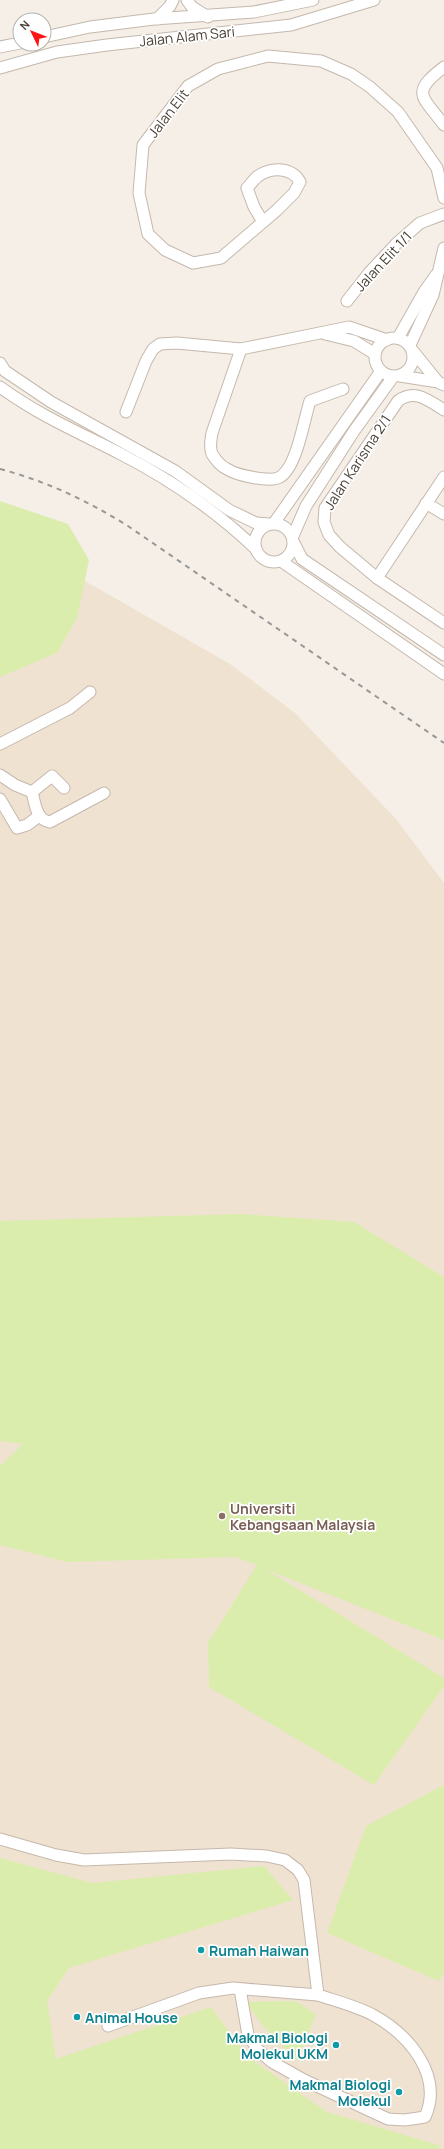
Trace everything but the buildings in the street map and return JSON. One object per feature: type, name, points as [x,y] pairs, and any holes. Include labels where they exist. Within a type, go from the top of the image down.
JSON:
[{"type":"street","points":[[156,19],[170,6],[173,0]]},
{"type":"street","points":[[187,0],[192,6],[208,17]]},
{"type":"street","name":"Jalan Alam Sari","points":[[52,35],[90,27],[156,19],[208,17],[254,12],[313,0]]},
{"type":"street","name":"Jalan Alam Sari","points":[[0,68],[58,52],[107,44],[291,25],[374,0]]},
{"type":"street","points":[[0,47],[12,45]]},
{"type":"street","name":"Jalan Elit","points":[[263,222],[254,207],[247,188],[257,177],[268,172],[286,170],[296,176],[300,182],[294,193],[263,222],[221,258],[193,264],[165,250],[148,234],[139,194],[143,145],[188,86],[218,69],[268,56],[321,61],[351,74],[370,86],[398,112],[437,168],[444,198]]},
{"type":"street","points":[[444,67],[427,80],[422,94],[444,126]]},
{"type":"street","name":"Jalan Elit 1/1","points":[[347,301],[369,272],[420,222],[444,214]]},
{"type":"street","points":[[381,371],[271,524],[262,528],[257,534],[255,541],[256,549],[259,555],[269,562],[281,561],[288,557],[292,550],[293,539],[306,506],[354,431],[397,376],[411,366],[414,356],[411,348],[433,295],[444,248]]},
{"type":"street","points":[[439,272],[392,339],[380,345],[376,354],[376,363],[381,371],[397,376],[441,383]]},
{"type":"street","points":[[126,412],[146,361],[154,349],[160,344],[177,343],[241,349],[349,328],[392,339],[411,348],[441,383]]},
{"type":"street","points":[[320,333],[354,341],[376,354]]},
{"type":"street","points":[[241,349],[212,433],[211,452],[219,463],[228,470],[271,480],[280,478],[287,471],[296,450],[310,401],[343,390]]},
{"type":"street","points":[[0,363],[5,370],[51,402],[175,470],[229,510],[256,523],[286,527],[302,559],[444,656]]},
{"type":"street","points":[[0,387],[39,414],[155,473],[238,532],[256,549]]},
{"type":"street","name":"Jalan Karisma 2/1","points":[[377,578],[350,556],[329,535],[324,522],[325,508],[398,401],[404,396],[420,396],[444,410]]},
{"type":"street","points":[[444,477],[377,578],[444,623]]},
{"type":"street","points":[[426,503],[444,514]]},
{"type":"street","points":[[281,561],[444,674]]},
{"type":"street","points":[[0,744],[70,708],[90,692]]},
{"type":"street","points":[[0,775],[15,785],[32,792]]},
{"type":"street","points":[[32,792],[52,776],[64,788]]},
{"type":"street","points":[[32,792],[39,816],[50,822],[104,793]]},
{"type":"street","points":[[0,799],[17,828],[27,825],[39,816]]},
{"type":"street","points":[[0,1839],[56,1855],[84,1860],[231,1854],[267,1856],[285,1860],[298,1870],[304,1880],[318,1995]]},
{"type":"street","points":[[108,2026],[199,1993],[240,1988],[318,1995],[358,2008],[386,2022],[424,2058],[432,2071],[433,2087],[430,2105],[425,2117],[405,2120],[388,2119],[304,2080],[272,2062],[258,2050],[248,2035],[240,1988]]},
{"type":"shaded area","name":"Universiti Kebangsaan Malaysia","points":[[0,551],[64,569],[230,664],[295,713],[396,819],[444,883],[444,2149],[0,2149]]},
{"type":"green space","points":[[0,501],[68,524],[89,560],[77,618],[57,653],[0,677]]},
{"type":"green space","points":[[241,1214],[354,1222],[444,1277],[444,1640],[265,1569],[444,1678],[444,1686],[374,1785],[209,1687],[208,1643],[257,1565],[235,1557],[67,1562],[0,1545],[0,1466],[23,1444],[0,1441],[0,1221]]},
{"type":"green space","points":[[444,1785],[444,1972],[439,1981],[327,1933],[366,1826]]},
{"type":"green space","points":[[0,1858],[92,1883],[264,1866],[293,1900],[69,1968],[47,2001],[56,2059],[211,2007],[248,2057],[327,2112],[438,2145],[442,2149],[0,2149]]},
{"type":"green space","points":[[295,2001],[316,2014],[297,2061],[263,2026],[246,2002]]},
{"type":"railway","points":[[0,469],[34,479],[82,500],[128,526],[444,743]]},
{"type":"place","name":"Universiti Kebangsaan Malaysia","points":[[222,1516]]},
{"type":"place","name":"Rumah Haiwan","points":[[201,1950]]},
{"type":"place","name":"Animal House","points":[[77,2017]]},
{"type":"place","name":"Makmal Biologi Molekul UKM","points":[[336,2045]]},
{"type":"place","name":"Makmal Biologi Molekul","points":[[399,2092]]}]
